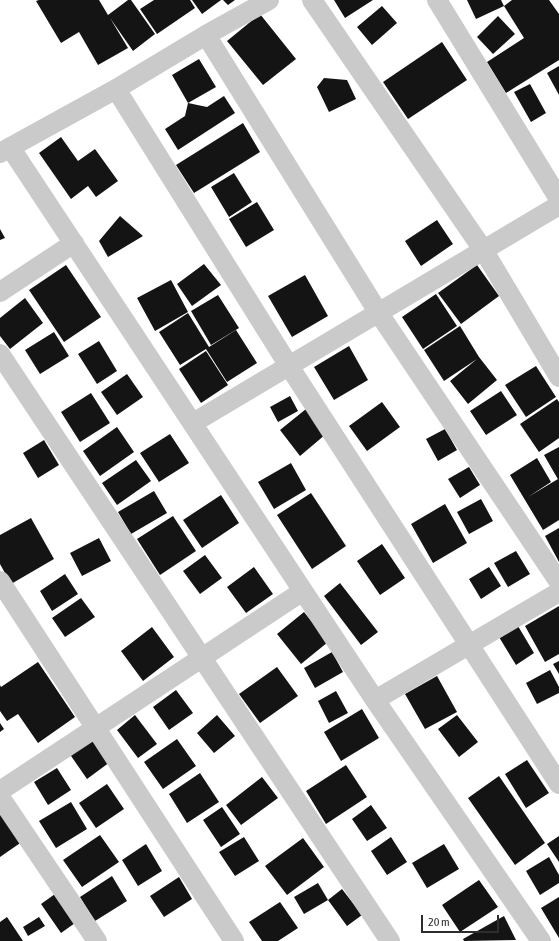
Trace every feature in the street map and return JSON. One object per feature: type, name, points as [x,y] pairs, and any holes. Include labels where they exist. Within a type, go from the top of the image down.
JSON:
[{"type":"street","points":[[269,0],[206,35],[116,89],[5,150],[74,243],[375,700],[541,941]]},
{"type":"street","points":[[312,0],[484,251],[559,377]]},
{"type":"street","points":[[437,0],[559,199]]},
{"type":"street","points":[[206,35],[378,312],[559,582]]},
{"type":"street","points":[[116,89],[289,366],[559,784]]},
{"type":"street","points":[[193,423],[378,312],[484,251],[559,204]]},
{"type":"street","points":[[0,292],[74,243]]},
{"type":"street","points":[[0,354],[390,941]]},
{"type":"street","points":[[0,581],[234,941]]},
{"type":"street","points":[[0,791],[303,591]]},
{"type":"street","points":[[375,700],[559,592]]},
{"type":"street","points":[[0,797],[97,941]]},
{"type":"building","points":[[99,0],[108,15],[128,0],[131,0],[155,34],[133,51],[110,18],[128,48],[98,65],[79,32],[61,43],[36,1]]},
{"type":"building","points":[[154,0],[190,0],[195,8],[157,34],[140,9]]},
{"type":"building","points":[[192,0],[221,0],[202,14]]},
{"type":"building","points":[[223,0],[235,0],[228,5]]},
{"type":"building","points":[[334,0],[373,0],[345,18]]},
{"type":"building","points":[[467,0],[501,0],[504,6],[476,19]]},
{"type":"building","points":[[512,0],[549,0],[559,14],[559,60],[506,93],[487,62],[524,38],[504,6]]},
{"type":"building","points":[[382,6],[397,23],[372,45],[357,27]]},
{"type":"building","points":[[260,14],[296,59],[263,85],[227,41]]},
{"type":"building","points":[[498,16],[515,34],[493,54],[477,37]]},
{"type":"building","points":[[442,42],[467,80],[408,119],[383,82]]},
{"type":"building","points":[[199,59],[216,87],[188,103],[172,75]]},
{"type":"building","points":[[559,66],[559,95],[547,73]]},
{"type":"building","points":[[324,78],[347,80],[356,99],[329,112],[317,87]]},
{"type":"building","points":[[530,84],[546,113],[531,122],[514,92]]},
{"type":"building","points":[[224,96],[235,113],[178,150],[165,129],[185,116],[188,103],[207,107]]},
{"type":"building","points":[[243,123],[260,152],[194,193],[176,165]]},
{"type":"building","points":[[61,137],[78,161],[95,149],[118,181],[96,197],[88,186],[71,199],[39,153]]},
{"type":"building","points":[[234,173],[252,202],[229,217],[211,187]]},
{"type":"building","points":[[257,202],[274,230],[246,247],[229,219]]},
{"type":"building","points":[[120,216],[143,236],[108,257],[99,241]]},
{"type":"building","points":[[437,220],[453,244],[421,266],[405,241]]},
{"type":"building","points":[[0,229],[5,238],[0,240]]},
{"type":"building","points":[[204,264],[221,285],[192,306],[177,284]]},
{"type":"building","points":[[66,265],[101,317],[64,342],[29,290]]},
{"type":"building","points":[[477,265],[499,296],[461,324],[438,293]]},
{"type":"building","points":[[305,275],[328,316],[292,337],[268,296]]},
{"type":"building","points":[[171,280],[188,312],[155,331],[137,298]]},
{"type":"building","points":[[436,294],[457,326],[423,349],[402,317]]},
{"type":"building","points":[[218,295],[239,328],[211,345],[191,311]]},
{"type":"building","points":[[25,298],[43,323],[10,349],[0,336],[0,318]]},
{"type":"building","points":[[188,313],[209,347],[236,330],[257,363],[227,382],[206,349],[180,365],[159,332]]},
{"type":"building","points":[[460,326],[479,357],[497,380],[468,404],[450,381],[477,359],[444,381],[424,350]]},
{"type":"building","points":[[54,332],[69,356],[40,374],[25,350]]},
{"type":"building","points":[[99,341],[117,371],[97,384],[78,354]]},
{"type":"building","points":[[349,346],[368,380],[334,400],[314,367]]},
{"type":"building","points":[[206,351],[228,385],[201,403],[179,369]]},
{"type":"building","points":[[536,366],[556,397],[526,417],[505,385]]},
{"type":"building","points":[[127,374],[143,397],[117,415],[101,392]]},
{"type":"building","points":[[501,391],[517,415],[486,435],[470,411]]},
{"type":"building","points":[[91,393],[110,423],[80,442],[61,412]]},
{"type":"building","points":[[290,396],[298,411],[278,422],[270,407]]},
{"type":"building","points":[[557,399],[559,402],[559,438],[539,452],[520,424]]},
{"type":"building","points":[[382,402],[400,427],[367,451],[349,426]]},
{"type":"building","points":[[306,409],[326,434],[300,456],[280,430]]},
{"type":"building","points":[[117,427],[134,452],[100,476],[83,451]]},
{"type":"building","points":[[445,429],[457,450],[438,461],[426,439]]},
{"type":"building","points":[[170,434],[189,463],[159,482],[140,453]]},
{"type":"building","points":[[44,440],[59,465],[38,478],[23,453]]},
{"type":"building","points":[[559,447],[559,481],[544,455]]},
{"type":"building","points":[[537,458],[551,482],[528,497],[558,479],[559,481],[559,520],[543,530],[510,475]]},
{"type":"building","points":[[136,460],[151,481],[117,505],[102,483]]},
{"type":"building","points":[[291,463],[306,490],[274,509],[258,482]]},
{"type":"building","points":[[469,467],[480,485],[460,498],[448,479]]},
{"type":"building","points":[[154,491],[167,513],[131,534],[118,512]]},
{"type":"building","points":[[311,493],[346,546],[312,569],[277,515]]},
{"type":"building","points":[[221,495],[239,523],[202,548],[183,520]]},
{"type":"building","points":[[481,499],[493,521],[469,534],[457,512]]},
{"type":"building","points":[[445,504],[467,543],[433,563],[411,524]]},
{"type":"building","points":[[173,516],[196,551],[160,575],[137,539]]},
{"type":"building","points":[[31,518],[54,559],[11,584],[0,564],[0,535]]},
{"type":"building","points":[[559,528],[559,562],[545,536]]},
{"type":"building","points":[[99,538],[111,561],[82,576],[70,553]]},
{"type":"building","points":[[382,544],[405,578],[380,595],[357,561]]},
{"type":"building","points":[[516,551],[530,574],[508,587],[494,563]]},
{"type":"building","points":[[205,555],[222,578],[200,594],[183,571]]},
{"type":"building","points":[[254,567],[273,594],[246,613],[227,587]]},
{"type":"building","points":[[489,567],[501,586],[481,599],[469,579]]},
{"type":"building","points":[[65,574],[78,594],[52,611],[40,591]]},
{"type":"building","points":[[340,583],[378,632],[361,645],[324,596]]},
{"type":"building","points":[[81,598],[95,617],[65,637],[52,618]]},
{"type":"building","points":[[559,606],[559,654],[545,662],[525,626]]},
{"type":"building","points":[[304,612],[328,642],[301,664],[277,634]]},
{"type":"building","points":[[518,626],[534,653],[516,665],[499,637]]},
{"type":"building","points":[[152,627],[174,657],[143,681],[121,651]]},
{"type":"building","points":[[332,652],[343,672],[315,688],[304,668]]},
{"type":"building","points":[[559,661],[559,674],[553,664]]},
{"type":"building","points":[[38,662],[75,717],[38,743],[18,714],[7,721],[0,711],[0,685],[1,687]]},
{"type":"building","points":[[277,667],[298,696],[260,723],[239,694]]},
{"type":"building","points":[[550,670],[559,687],[559,693],[537,704],[526,683]]},
{"type":"building","points":[[437,676],[457,712],[425,729],[405,694]]},
{"type":"building","points":[[176,690],[193,713],[169,730],[153,707]]},
{"type":"building","points":[[336,691],[348,713],[329,723],[318,701]]},
{"type":"building","points":[[362,709],[379,738],[341,761],[324,732]]},
{"type":"building","points":[[135,715],[157,744],[138,758],[117,730]]},
{"type":"building","points":[[217,715],[235,736],[214,753],[197,733]]},
{"type":"building","points":[[457,715],[478,742],[459,757],[438,729]]},
{"type":"building","points":[[0,723],[4,729],[0,732]]},
{"type":"building","points":[[93,736],[110,762],[87,779],[69,753]]},
{"type":"building","points":[[177,739],[196,766],[163,789],[144,762]]},
{"type":"building","points":[[527,760],[549,793],[526,808],[505,774]]},
{"type":"building","points":[[346,765],[367,797],[326,824],[306,791]]},
{"type":"building","points":[[57,768],[71,790],[48,805],[34,782]]},
{"type":"building","points":[[200,773],[219,802],[187,823],[169,794]]},
{"type":"building","points":[[499,776],[545,843],[515,865],[468,798]]},
{"type":"building","points":[[262,777],[278,798],[241,825],[226,805]]},
{"type":"building","points":[[107,784],[124,809],[96,828],[79,803]]},
{"type":"building","points":[[71,802],[87,829],[56,848],[39,821]]},
{"type":"building","points":[[0,804],[26,839],[0,857]]},
{"type":"building","points":[[371,805],[387,828],[367,841],[352,819]]},
{"type":"building","points":[[222,807],[240,834],[221,847],[203,820]]},
{"type":"building","points":[[100,835],[119,862],[82,887],[63,860]]},
{"type":"building","points":[[559,836],[559,862],[547,844]]},
{"type":"building","points":[[244,837],[259,861],[235,876],[219,852]]},
{"type":"building","points":[[391,837],[407,862],[387,875],[371,851]]},
{"type":"building","points":[[303,838],[324,867],[287,895],[265,866]]},
{"type":"building","points":[[146,844],[162,871],[138,886],[122,860]]},
{"type":"building","points":[[444,844],[459,869],[427,888],[412,863]]},
{"type":"building","points":[[549,857],[559,875],[559,883],[540,895],[526,871]]},
{"type":"building","points":[[112,876],[127,901],[95,921],[80,897]]},
{"type":"building","points":[[179,877],[192,899],[164,917],[150,896]]},
{"type":"building","points":[[479,880],[498,907],[460,932],[442,905]]},
{"type":"building","points":[[318,883],[328,900],[304,914],[294,897]]},
{"type":"building","points":[[342,889],[362,915],[347,926],[328,900]]},
{"type":"building","points":[[55,894],[75,923],[61,933],[41,904]]},
{"type":"building","points":[[559,897],[559,938],[541,908]]},
{"type":"building","points":[[280,902],[298,928],[278,941],[262,941],[249,922]]},
{"type":"building","points":[[504,916],[516,940],[464,941],[463,939]]},
{"type":"building","points":[[7,917],[23,941],[0,941],[0,922]]},
{"type":"building","points":[[39,917],[45,926],[28,936],[23,927]]}]
